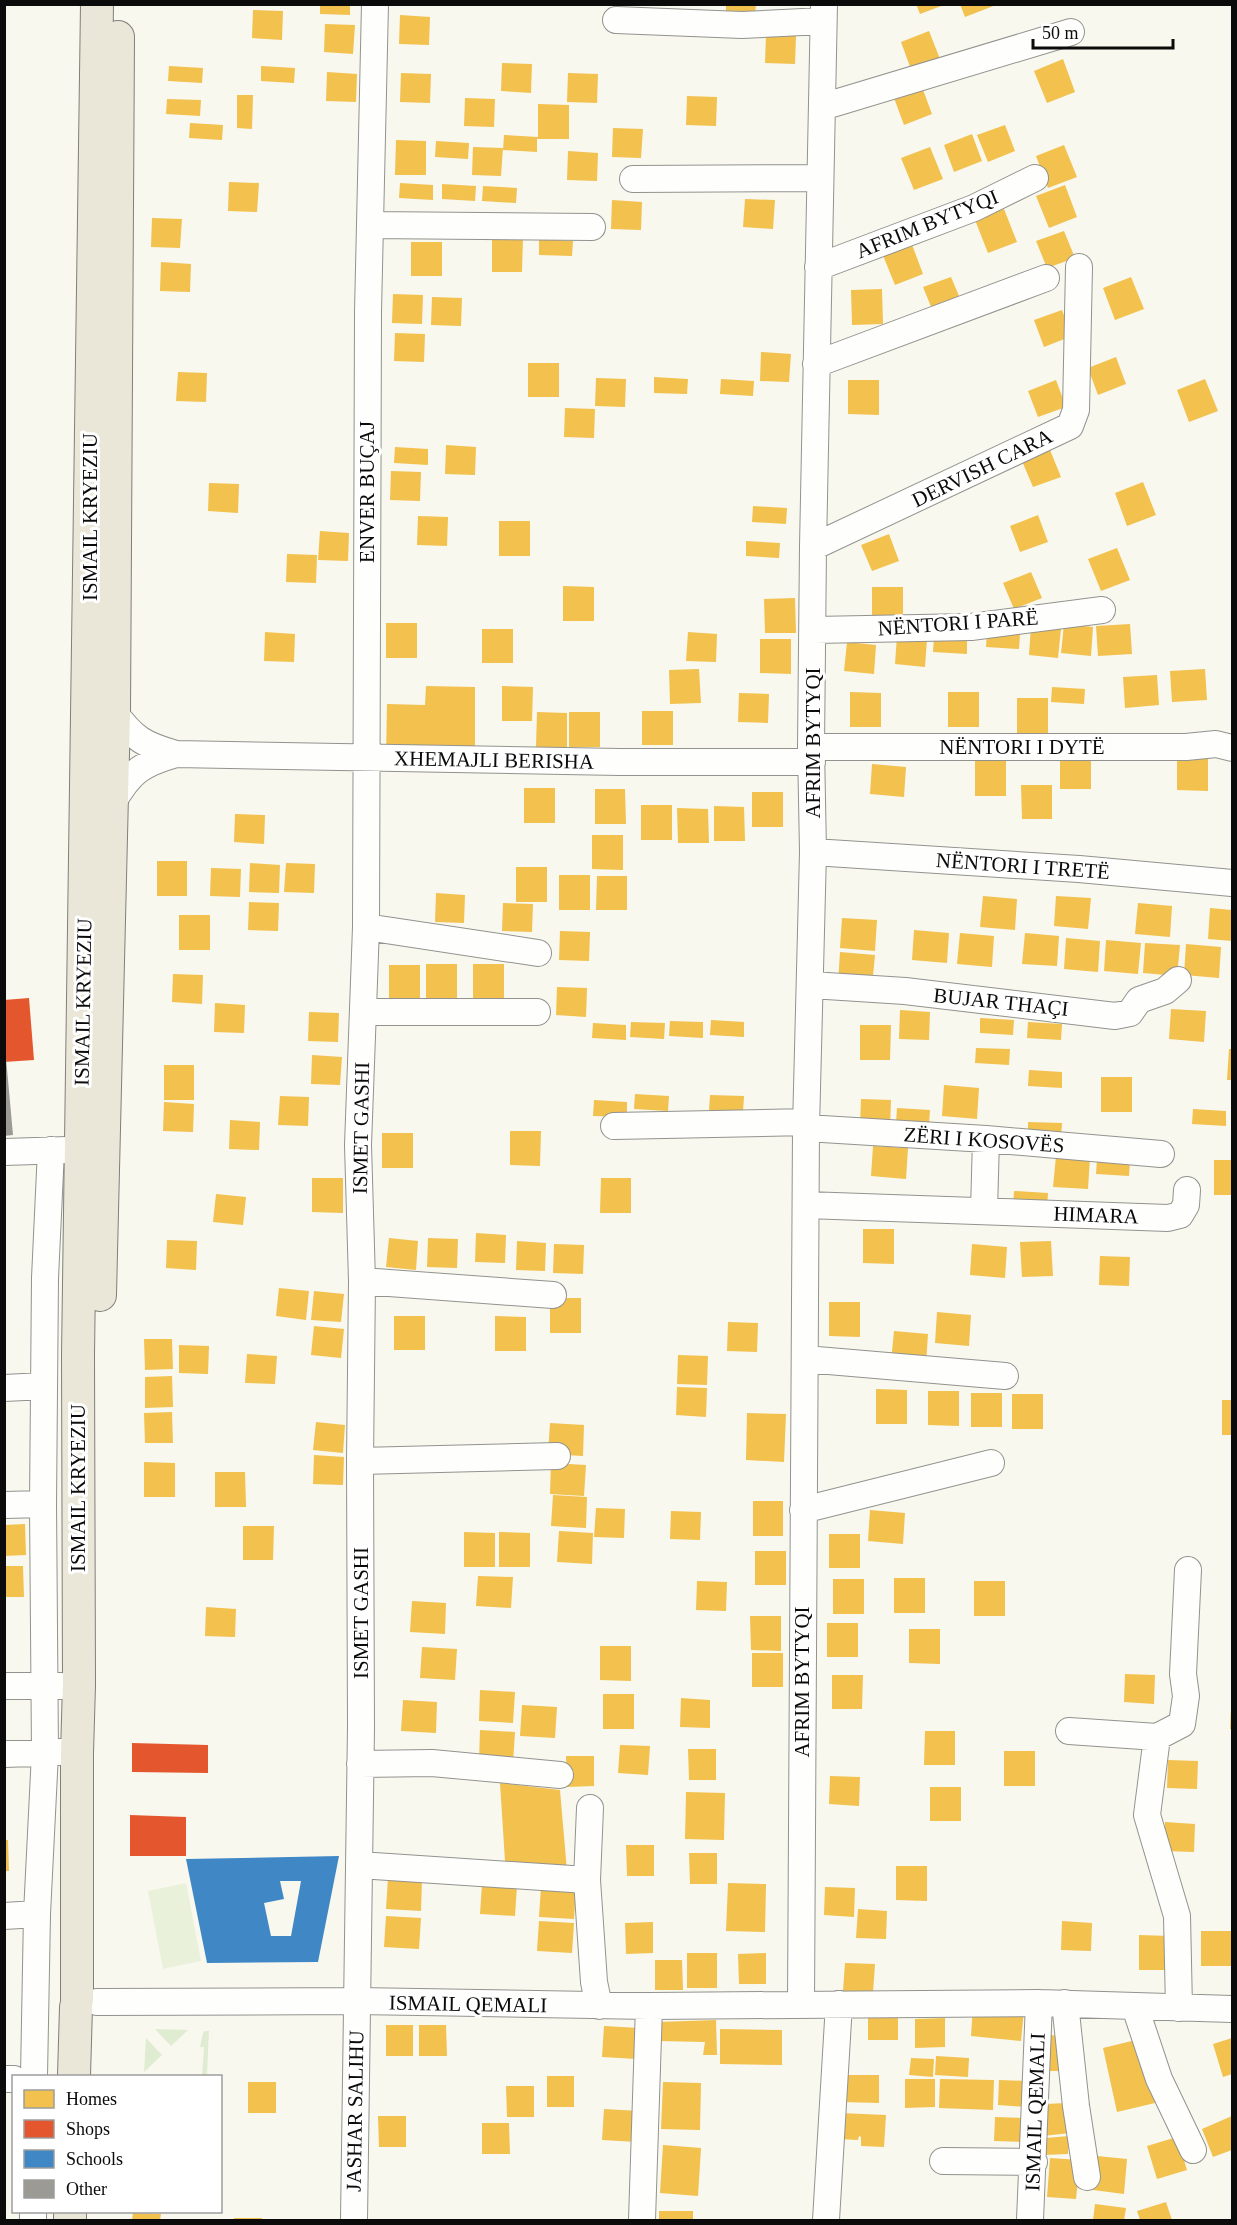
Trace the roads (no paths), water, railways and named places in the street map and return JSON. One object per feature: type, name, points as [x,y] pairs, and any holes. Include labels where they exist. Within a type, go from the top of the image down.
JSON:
[{"type":"main road","name":"ISMAIL KRYEZIU","points":[[93,2075],[77,1753],[79,1150],[97,4]]},
{"type":"main road","name":"ISMAIL KRYEZIU","points":[[74,2075],[88,2004],[99,1732],[98,1451],[79,1150],[112,804],[118,4]]},
{"type":"street","name":"ENVER BUÇAJ","points":[[367,759],[368,324],[375,4]]},
{"type":"street","points":[[616,20],[742,25],[824,13]]},
{"type":"street","name":"AFRIM BYTYQI","points":[[801,2004],[806,1205],[813,852],[811,754],[814,630],[813,547],[824,13]]},
{"type":"street","points":[[822,107],[1071,32]]},
{"type":"street","points":[[633,179],[820,178]]},
{"type":"street","name":"AFRIM BYTYQI","points":[[818,267],[974,208],[1035,178]]},
{"type":"street","points":[[370,225],[591,227]]},
{"type":"street","name":"DERVISH CARA","points":[[813,547],[1070,426],[1076,410],[1079,267]]},
{"type":"street","points":[[816,364],[1046,278]]},
{"type":"street","name":"NËNTORI I PARË","points":[[814,630],[971,627],[1102,610]]},
{"type":"street","name":"XHEMAJLI BERISHA","points":[[114,712],[128,731],[153,747],[176,754],[620,762],[811,754]]},
{"type":"street","name":"NËNTORI I DYTË","points":[[811,754],[1186,747],[1216,744],[1233,748]]},
{"type":"street","name":"XHEMAJLI BERISHA","points":[[112,804],[124,783],[138,770],[153,760],[176,754]]},
{"type":"street","name":"ISMET GASHI","points":[[357,2001],[362,1281],[358,1145],[366,927],[367,759]]},
{"type":"street","name":"NËNTORI I TRETË","points":[[813,852],[1079,869],[1233,882]]},
{"type":"street","points":[[366,927],[538,953]]},
{"type":"street","name":"BUJAR THAÇI","points":[[811,985],[935,994],[1115,1016],[1130,1012],[1139,1000],[1165,991],[1178,980]]},
{"type":"street","points":[[363,1012],[537,1012]]},
{"type":"street","points":[[614,1126],[807,1125]]},
{"type":"street","name":"ZËRI I KOSOVËS","points":[[807,1125],[1161,1154]]},
{"type":"street","points":[[984,1211],[986,1139]]},
{"type":"street","points":[[4,1152],[79,1150],[45,1278],[43,1504],[45,1753],[37,1914],[34,2075]]},
{"type":"street","name":"HIMARA","points":[[806,1205],[1168,1218],[1180,1215],[1186,1205],[1186,1190]]},
{"type":"street","points":[[362,1281],[553,1295]]},
{"type":"street","points":[[805,1359],[1005,1376]]},
{"type":"street","points":[[4,1388],[44,1386]]},
{"type":"street","points":[[360,1461],[557,1456]]},
{"type":"street","points":[[803,1510],[991,1463]]},
{"type":"street","points":[[4,1505],[43,1504]]},
{"type":"street","points":[[1069,1731],[1157,1737],[1182,1724],[1186,1696],[1183,1674],[1188,1570]]},
{"type":"street","points":[[4,1686],[79,1686]]},
{"type":"street","points":[[1157,1737],[1147,1815],[1177,1916],[1179,2008]]},
{"type":"street","points":[[4,1754],[77,1753]]},
{"type":"street","points":[[360,1764],[432,1763],[560,1775]]},
{"type":"street","points":[[590,1808],[587,1880],[594,1982],[599,2006]]},
{"type":"street","points":[[359,1865],[587,1880]]},
{"type":"street","points":[[4,1916],[37,1914]]},
{"type":"street","name":"ISMAIL QEMALI","points":[[88,2004],[357,2001],[599,2006],[1065,2003],[1233,2009]]},
{"type":"street","name":"JASHAR SALIHU","points":[[354,2220],[357,2001]]},
{"type":"street","name":"ISMAIL QEMALI","points":[[1030,2220],[1039,2003]]},
{"type":"street","points":[[1065,2003],[1076,2106],[1087,2177]]},
{"type":"street","points":[[826,2220],[838,2004]]},
{"type":"street","points":[[642,2220],[650,2006]]},
{"type":"street","points":[[1135,2007],[1159,2079],[1193,2150]]},
{"type":"street","points":[[943,2161],[1034,2162]]}]
